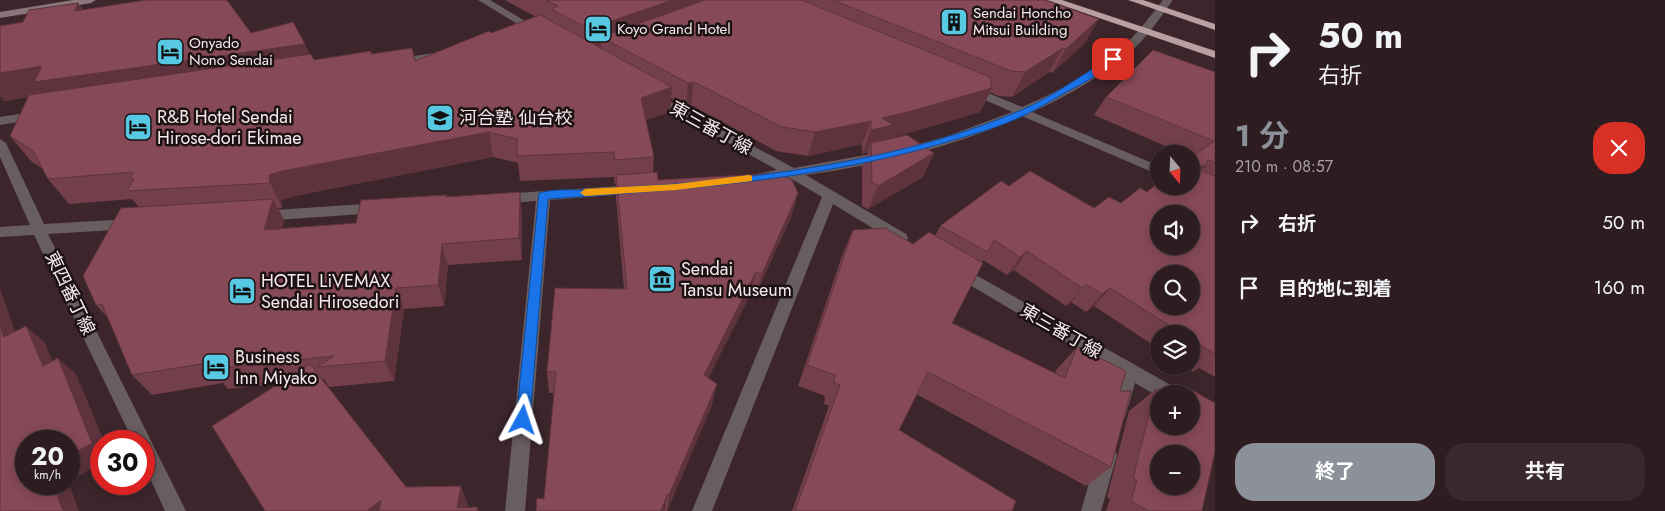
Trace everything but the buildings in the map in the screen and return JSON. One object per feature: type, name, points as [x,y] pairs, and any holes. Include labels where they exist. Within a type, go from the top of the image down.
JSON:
[{"type":"highway","points":[[1052,0],[1215,56]]},
{"type":"highway","points":[[1134,0],[1164,4],[1215,27]]},
{"type":"street","points":[[0,15],[91,0]]},
{"type":"street","points":[[483,0],[540,37]]},
{"type":"street","points":[[753,178],[839,165],[929,144],[973,131],[1024,112],[1089,76],[1125,51],[1164,4]]},
{"type":"street","points":[[379,64],[448,54]]},
{"type":"street","points":[[960,86],[1150,167]]},
{"type":"street","name":"東三番丁線","points":[[644,91],[792,173],[915,246]]},
{"type":"street","points":[[0,121],[48,114]]},
{"type":"street","name":"東四番丁線","points":[[0,143],[39,230],[137,430]]},
{"type":"street","points":[[484,200],[651,189]]},
{"type":"street","points":[[515,511],[543,196]]},
{"type":"street","points":[[702,511],[829,196]]},
{"type":"street","points":[[251,217],[394,207]]},
{"type":"street","points":[[0,232],[145,223]]},
{"type":"street","name":"東三番丁線","points":[[949,266],[1155,385]]},
{"type":"street","points":[[1091,511],[1130,370]]},
{"type":"street","points":[[155,468],[176,511]]},
{"type":"slow traffic","points":[[585,193],[676,187],[749,179]]},
{"type":"place","name":"Sendai Honcho Mitsui Building","points":[[954,22]]},
{"type":"place","name":"Koyo Grand Hotel","points":[[598,29]]},
{"type":"place","name":"Onyado Nono Sendai","points":[[170,52]]},
{"type":"place","name":"河合塾 仙台校","points":[[440,118]]},
{"type":"place","name":"R&B Hotel Sendai Hirose-dori Ekimae","points":[[138,127]]},
{"type":"place","name":"Sendai Tansu Museum","points":[[662,279]]},
{"type":"place","name":"HOTEL LiVEMAX Sendai Hirosedori","points":[[242,291]]},
{"type":"place","name":"Business Inn Miyako","points":[[216,367]]},
{"type":"route","points":[[523,420],[543,196],[676,187],[792,173],[902,152],[973,131],[1024,112],[1089,76],[1113,59]]}]
